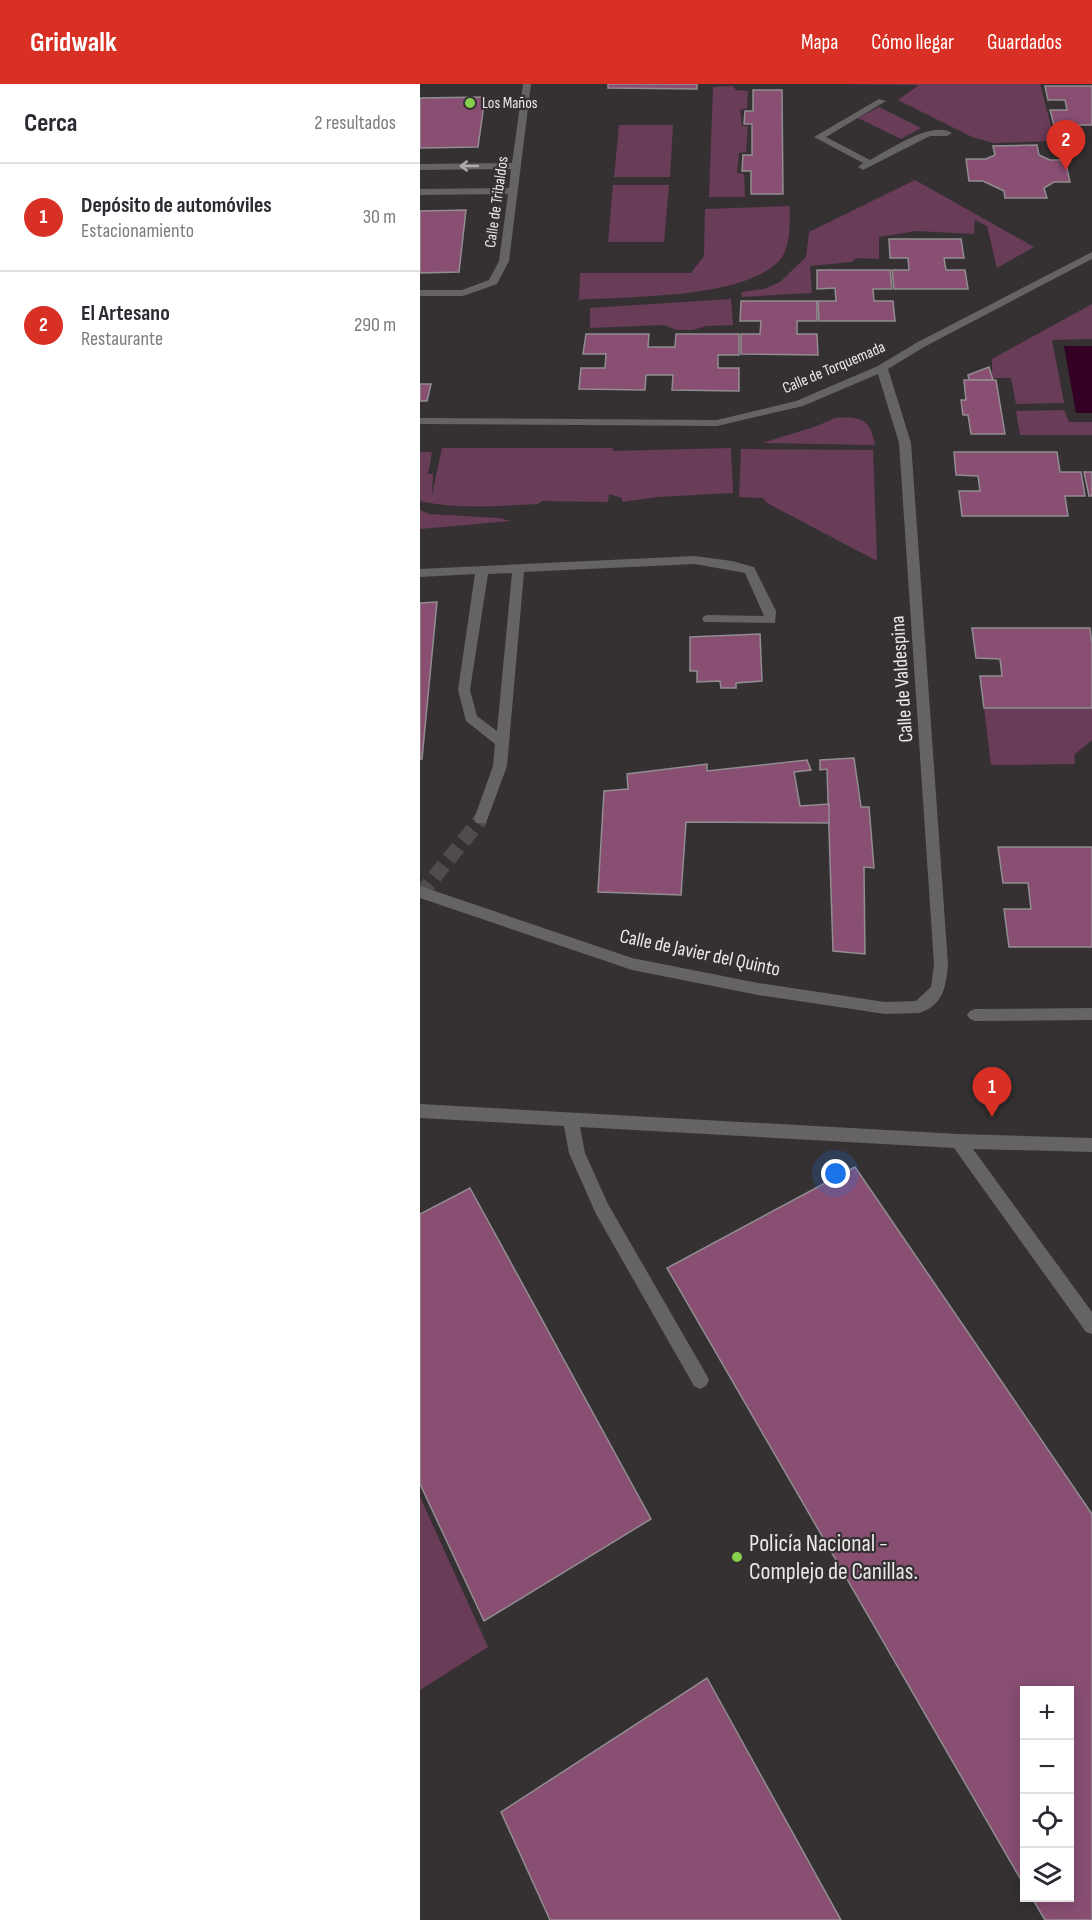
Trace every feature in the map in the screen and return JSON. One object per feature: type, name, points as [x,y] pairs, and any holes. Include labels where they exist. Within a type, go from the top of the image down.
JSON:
[{"type":"street","name":"Calle de Tribaldos","points":[[420,294],[463,293],[493,282],[504,261],[527,84]]},
{"type":"street","points":[[806,140],[819,137],[882,101]]},
{"type":"street","points":[[860,169],[928,133],[948,133]]},
{"type":"street","points":[[819,137],[869,163]]},
{"type":"street","points":[[420,167],[517,166]]},
{"type":"street","points":[[420,192],[513,191]]},
{"type":"street","name":"Calle de Torquemada","points":[[420,421],[717,423],[799,405],[882,369],[921,345],[1092,255]]},
{"type":"street","name":"Calle de Valdespina","points":[[882,369],[905,443],[941,964],[938,990]]},
{"type":"street","points":[[420,573],[695,560],[732,564],[750,570],[770,611],[771,620],[708,620]]},
{"type":"street","points":[[481,819],[500,766],[518,569]]},
{"type":"street","points":[[482,571],[464,690],[471,718],[502,742]]},
{"type":"street","name":"Calle de Javier del Quinto","points":[[420,892],[632,964],[758,989],[885,1008],[919,1007],[938,990]]},
{"type":"street","points":[[975,1015],[1092,1014]]},
{"type":"street","points":[[420,1111],[958,1141],[1092,1145]]},
{"type":"street","points":[[571,1119],[578,1154],[602,1209],[700,1380]]},
{"type":"street","points":[[958,1141],[1092,1326]]},
{"type":"shaded area","points":[[840,84],[1040,84],[1055,141],[993,143],[972,137],[898,100],[919,85]]},
{"type":"shaded area","points":[[733,86],[736,90],[748,91],[747,108],[740,110],[742,126],[748,126],[746,152],[739,153],[737,173],[744,174],[745,197],[709,197],[713,87]]},
{"type":"shaded area","points":[[879,107],[921,128],[901,139],[858,118]]},
{"type":"shaded area","points":[[619,125],[673,125],[670,177],[614,177]]},
{"type":"shaded area","points":[[915,180],[1034,247],[997,268],[987,226],[975,220],[974,234],[916,231],[879,237],[879,259],[856,258],[852,262],[810,266],[812,293],[741,297],[742,292],[764,289],[780,282],[806,257],[809,232]]},
{"type":"shaded area","points":[[613,185],[669,185],[664,242],[608,242]]},
{"type":"shaded area","points":[[790,206],[789,236],[785,251],[777,263],[759,275],[737,283],[683,294],[579,300],[580,273],[691,273],[704,256],[705,209]]},
{"type":"shaded area","points":[[731,299],[733,325],[706,326],[693,330],[677,330],[664,325],[590,328],[590,308]]},
{"type":"shaded area","points":[[1092,304],[1092,339],[1052,340],[1064,403],[1016,404],[1011,378],[992,378],[992,359]]},
{"type":"shaded area","points":[[1064,346],[1092,346],[1092,413],[1076,413]]},
{"type":"shaded area","points":[[1064,410],[1069,422],[1092,422],[1092,435],[1020,435],[1016,411]]},
{"type":"shaded area","points":[[835,418],[852,418],[863,421],[870,429],[875,445],[762,443],[817,426]]},
{"type":"shaded area","points":[[442,448],[613,448],[613,451],[731,448],[733,493],[657,497],[622,502],[622,498],[609,494],[608,502],[542,501],[538,504],[494,506],[452,506],[423,502],[420,500],[420,452],[432,452],[428,474],[433,474],[432,495]]},
{"type":"shaded area","points":[[741,449],[873,450],[877,561],[767,503],[763,498],[739,497]]},
{"type":"shaded area","points":[[420,510],[429,514],[499,518],[511,521],[420,529]]},
{"type":"shaded area","points":[[984,708],[1092,708],[1092,740],[1074,755],[1075,764],[991,765]]},
{"type":"shaded area","points":[[420,1497],[488,1647],[420,1690]]},
{"type":"building","points":[[608,84],[697,84],[697,89],[608,88]]},
{"type":"building","points":[[1045,86],[1092,86],[1092,125],[1054,125],[1050,110],[1067,110],[1065,100],[1048,100]]},
{"type":"building","points":[[753,90],[782,90],[783,194],[751,194],[751,171],[742,171],[743,155],[752,155],[752,124],[744,124],[745,111],[753,111]]},
{"type":"building","points":[[485,97],[478,147],[420,148],[420,98]]},
{"type":"building","points":[[1037,145],[1039,155],[1050,160],[1065,160],[1070,182],[1054,182],[1044,188],[1047,198],[1005,198],[1004,191],[983,181],[969,181],[966,159],[986,159],[995,155],[993,146]]},
{"type":"building","points":[[466,210],[459,272],[420,273],[420,211]]},
{"type":"building","points":[[889,239],[961,239],[964,258],[944,258],[946,270],[965,270],[968,289],[894,289],[892,270],[909,270],[908,258],[890,258]]},
{"type":"building","points":[[817,270],[890,270],[892,289],[873,289],[874,301],[893,301],[895,321],[819,321],[818,301],[836,301],[835,288],[817,289]]},
{"type":"building","points":[[741,301],[817,301],[817,321],[797,321],[797,334],[817,334],[818,355],[741,354],[741,334],[760,334],[761,321],[740,321]]},
{"type":"building","points":[[586,334],[649,334],[648,347],[675,347],[676,334],[739,334],[739,355],[718,355],[718,368],[739,368],[739,391],[672,390],[673,375],[646,375],[645,390],[579,389],[581,368],[605,368],[606,354],[583,354]]},
{"type":"building","points":[[989,367],[993,380],[969,380],[968,375]]},
{"type":"building","points":[[964,380],[996,380],[1005,434],[971,434],[968,415],[963,415],[961,400],[966,400]]},
{"type":"building","points":[[420,384],[431,384],[427,401],[420,401]]},
{"type":"building","points":[[954,452],[1057,452],[1060,472],[1081,472],[1085,496],[1065,496],[1068,516],[962,516],[959,491],[980,491],[978,476],[956,475]]},
{"type":"building","points":[[1084,472],[1092,472],[1092,496],[1089,496]]},
{"type":"building","points":[[437,602],[422,759],[420,759],[420,603]]},
{"type":"building","points":[[972,628],[1090,628],[1092,708],[984,708],[980,676],[1002,676],[1000,659],[976,658]]},
{"type":"building","points":[[760,634],[762,681],[736,683],[736,688],[721,688],[720,681],[697,682],[697,671],[690,671],[690,637]]},
{"type":"building","points":[[854,758],[861,807],[869,807],[874,868],[864,867],[865,954],[833,951],[827,769],[820,770],[820,760]]},
{"type":"building","points":[[807,760],[811,770],[794,772],[800,806],[829,804],[829,823],[686,822],[681,895],[598,892],[604,791],[628,789],[627,774],[707,764],[707,771]]},
{"type":"building","points":[[998,847],[1092,847],[1092,947],[1009,947],[1004,909],[1031,909],[1028,883],[1003,883]]},
{"type":"building","points":[[855,1167],[1092,1514],[1092,1920],[1045,1920],[1034,1902],[1074,1902],[1074,1686],[1020,1686],[1020,1878],[667,1268]]},
{"type":"building","points":[[470,1188],[651,1519],[484,1621],[420,1484],[420,1214]]},
{"type":"building","points":[[707,1678],[841,1920],[550,1920],[501,1812]]},
{"type":"tunnel","points":[[420,895],[481,819]]},
{"type":"place","name":"Los Maños","points":[[470,103]]},
{"type":"place","name":"El Artesano","points":[[1066,170]]},
{"type":"place","name":"Depósito de automóviles","points":[[992,1117]]},
{"type":"place","name":"Policía Nacional - Complejo de Canillas.","points":[[737,1557]]}]
